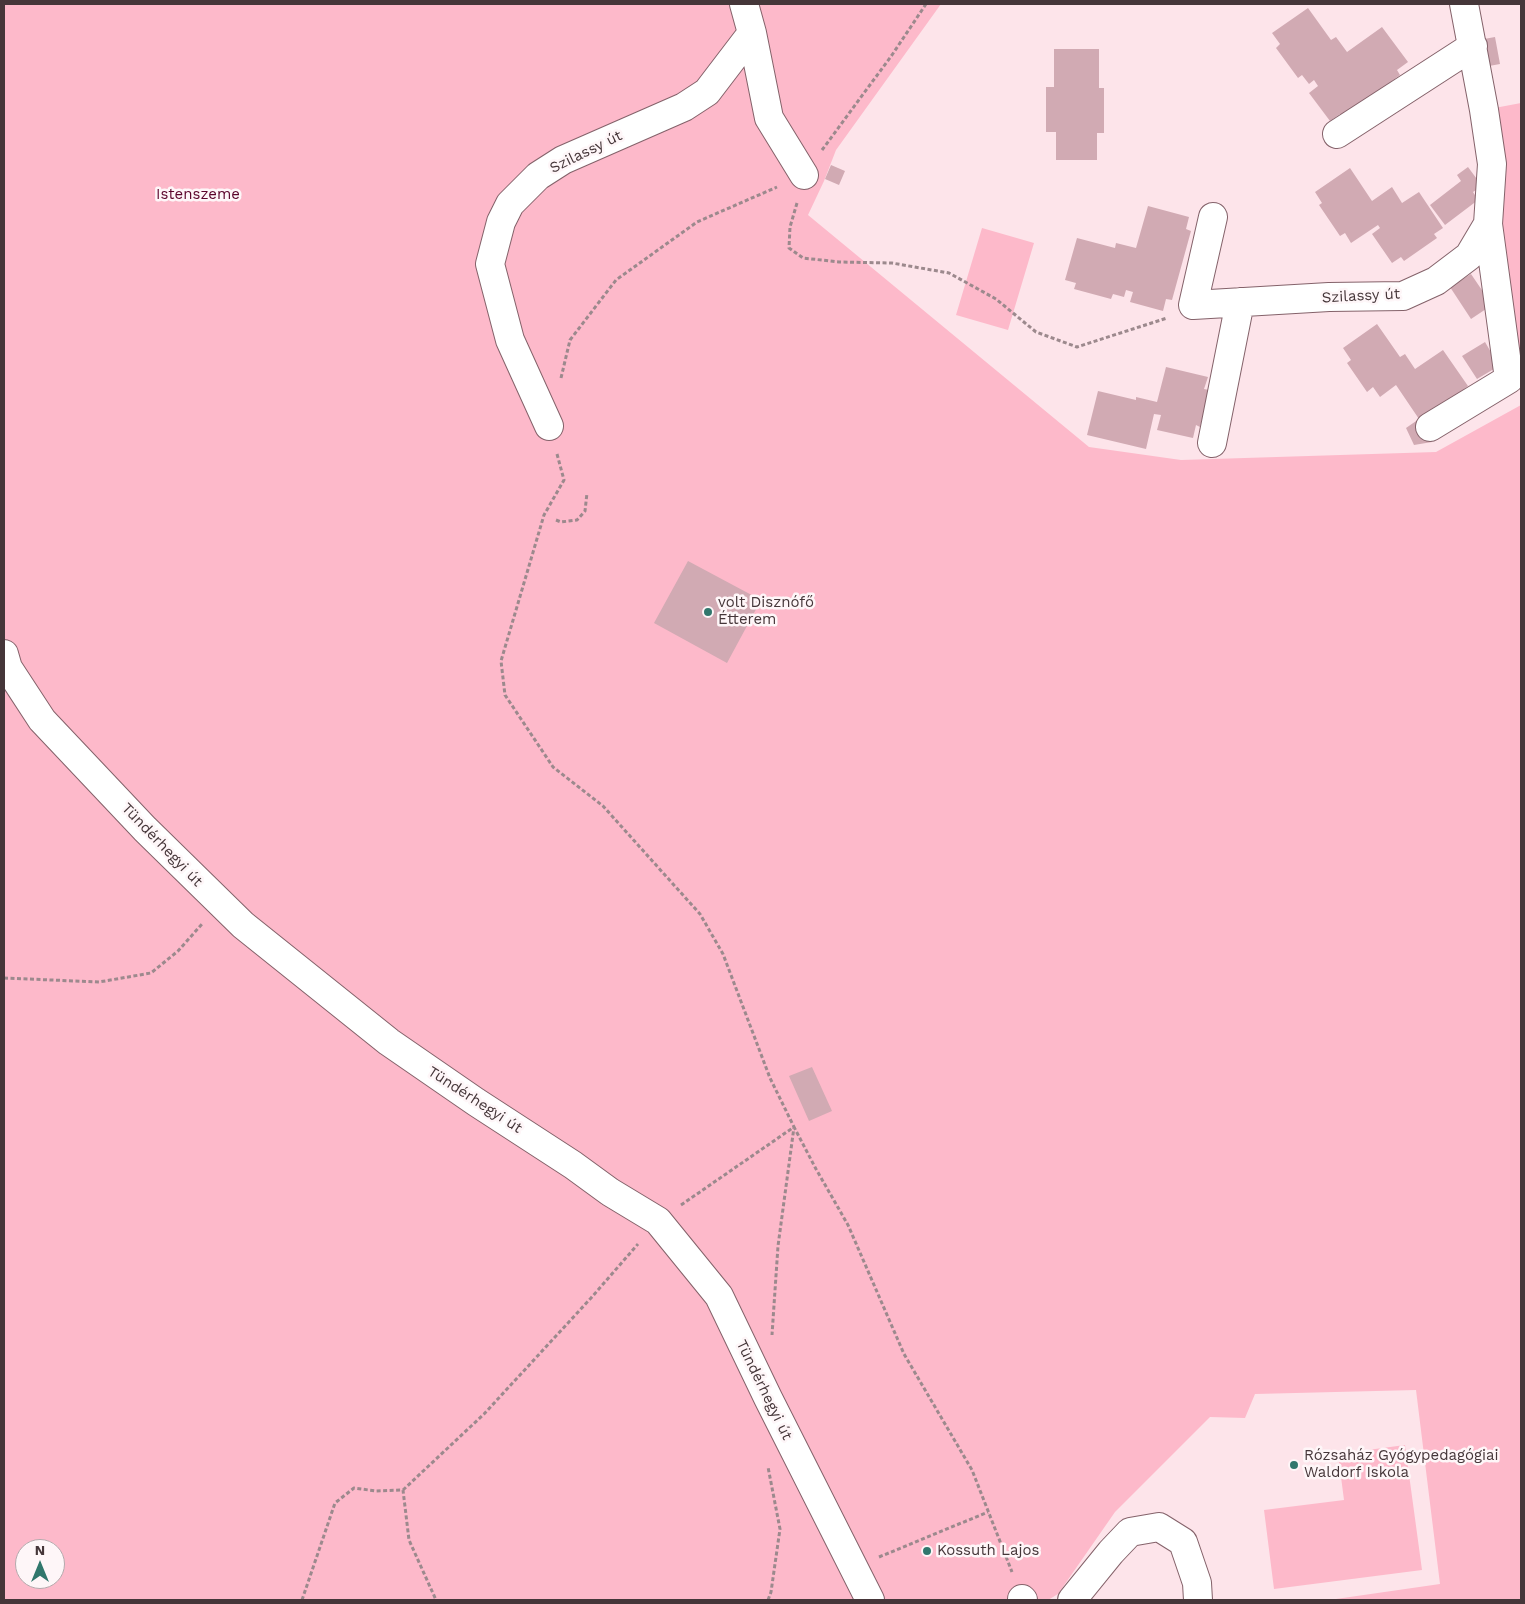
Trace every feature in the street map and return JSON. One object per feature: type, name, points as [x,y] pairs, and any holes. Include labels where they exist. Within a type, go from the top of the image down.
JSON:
[{"type":"street","points":[[744,4],[752,33],[769,118],[804,175]]},
{"type":"street","name":"Szilassy út","points":[[1192,306],[1240,302],[1404,296],[1436,281],[1469,256],[1488,224],[1492,164],[1464,4]]},
{"type":"street","name":"Szilassy út","points":[[549,426],[510,340],[490,264],[502,222],[510,204],[538,176],[563,160],[684,107],[707,92],[752,33]]},
{"type":"street","points":[[1337,134],[1472,46]]},
{"type":"street","points":[[1192,306],[1213,217]]},
{"type":"street","points":[[1430,426],[1509,379],[1488,224]]},
{"type":"street","points":[[1212,443],[1240,302]]},
{"type":"street","name":"Tündérhegyi út","points":[[4,654],[8,668],[42,720],[144,829],[242,925],[388,1042],[573,1165],[610,1192],[658,1221],[718,1296],[870,1600]]},
{"type":"street","points":[[1072,1600],[1110,1552],[1130,1532],[1158,1527],[1183,1542],[1197,1582],[1198,1600]]},
{"type":"path","points":[[926,4],[892,55],[804,175],[790,227],[789,248],[803,258],[839,262],[892,263],[949,273],[996,300],[1036,332],[1077,347],[1175,315],[1192,306]]},
{"type":"path","points":[[561,378],[570,340],[616,280],[698,222],[804,175]]},
{"type":"path","points":[[549,426],[564,480],[544,515],[502,660],[505,695],[552,768],[603,806],[700,914],[723,954],[770,1078],[816,1169],[848,1226],[904,1354],[972,1470],[1022,1599]]},
{"type":"path","points":[[556,520],[561,522],[577,520],[585,511],[586,493]]},
{"type":"path","points":[[4,978],[99,982],[151,973],[178,951],[208,917],[203,888]]},
{"type":"path","points":[[302,1600],[335,1503],[354,1488],[376,1491],[403,1490],[484,1414],[585,1305],[658,1221],[794,1127]]},
{"type":"path","points":[[772,1341],[778,1246],[794,1127]]},
{"type":"path","points":[[403,1490],[409,1540],[436,1600]]},
{"type":"path","points":[[853,1568],[988,1512]]},
{"type":"path","points":[[768,1600],[771,1592],[780,1529]]},
{"type":"green space","name":"Istenszeme","points":[[4,4],[941,4],[836,150],[808,215],[1089,447],[1181,460],[1436,452],[1521,405],[1521,1600],[1329,1600],[1440,1584],[1416,1390],[1255,1394],[1245,1418],[1210,1417],[1115,1512],[1058,1594],[1048,1600],[4,1600]]},
{"type":"green space","points":[[1521,103],[1521,382],[1484,110]]},
{"type":"green space","points":[[982,228],[1034,243],[1008,330],[956,315]]},
{"type":"green space","points":[[1405,1445],[1422,1570],[1274,1589],[1264,1510],[1344,1500],[1338,1454]]},
{"type":"building","points":[[1308,8],[1331,40],[1336,37],[1347,52],[1382,27],[1408,62],[1397,70],[1400,75],[1342,118],[1340,114],[1330,121],[1309,93],[1318,86],[1314,80],[1309,84],[1302,75],[1298,78],[1276,48],[1280,44],[1272,33]]},
{"type":"building","points":[[1495,37],[1500,64],[1489,66],[1484,39]]},
{"type":"building","points":[[1054,49],[1099,49],[1099,88],[1104,88],[1104,133],[1097,133],[1097,160],[1056,160],[1056,132],[1046,132],[1046,87],[1054,87]]},
{"type":"building","points":[[831,165],[845,171],[839,185],[825,179]]},
{"type":"building","points":[[1468,167],[1482,186],[1473,192],[1478,200],[1445,225],[1430,205],[1461,181],[1457,175]]},
{"type":"building","points":[[1350,168],[1372,201],[1392,187],[1402,203],[1419,192],[1443,228],[1434,234],[1437,238],[1404,261],[1401,257],[1392,263],[1372,234],[1380,228],[1378,225],[1351,243],[1345,233],[1340,236],[1319,205],[1322,203],[1315,192]]},
{"type":"building","points":[[1148,206],[1189,217],[1186,229],[1191,231],[1172,300],[1166,299],[1163,311],[1130,302],[1133,292],[1126,290],[1124,297],[1113,294],[1111,299],[1074,289],[1076,283],[1065,280],[1077,238],[1115,248],[1116,243],[1136,248]]},
{"type":"building","points":[[1471,274],[1492,305],[1471,319],[1450,287]]},
{"type":"building","points":[[1377,324],[1400,357],[1405,354],[1415,369],[1443,350],[1468,386],[1459,393],[1462,398],[1419,419],[1396,385],[1380,397],[1373,387],[1367,392],[1347,363],[1351,360],[1343,348]]},
{"type":"building","points":[[1485,342],[1499,366],[1477,379],[1462,356]]},
{"type":"building","points":[[1166,367],[1208,377],[1204,389],[1209,390],[1200,427],[1196,425],[1193,438],[1157,430],[1161,415],[1154,414],[1146,449],[1087,435],[1098,391],[1136,400],[1136,397],[1157,402]]},
{"type":"building","points":[[1419,419],[1432,442],[1414,445],[1406,428]]},
{"type":"building","name":"volt Disznófő Étterem","points":[[688,561],[761,600],[727,663],[654,623]]},
{"type":"building","points":[[812,1067],[832,1111],[809,1121],[789,1076]]},
{"type":"place","name":"volt Disznófő Étterem","points":[[708,612]]},
{"type":"place","name":"Rózsaház Gyógypedagógiai Waldorf Iskola","points":[[1294,1465]]},
{"type":"place","name":"Kossuth Lajos","points":[[927,1551]]}]
